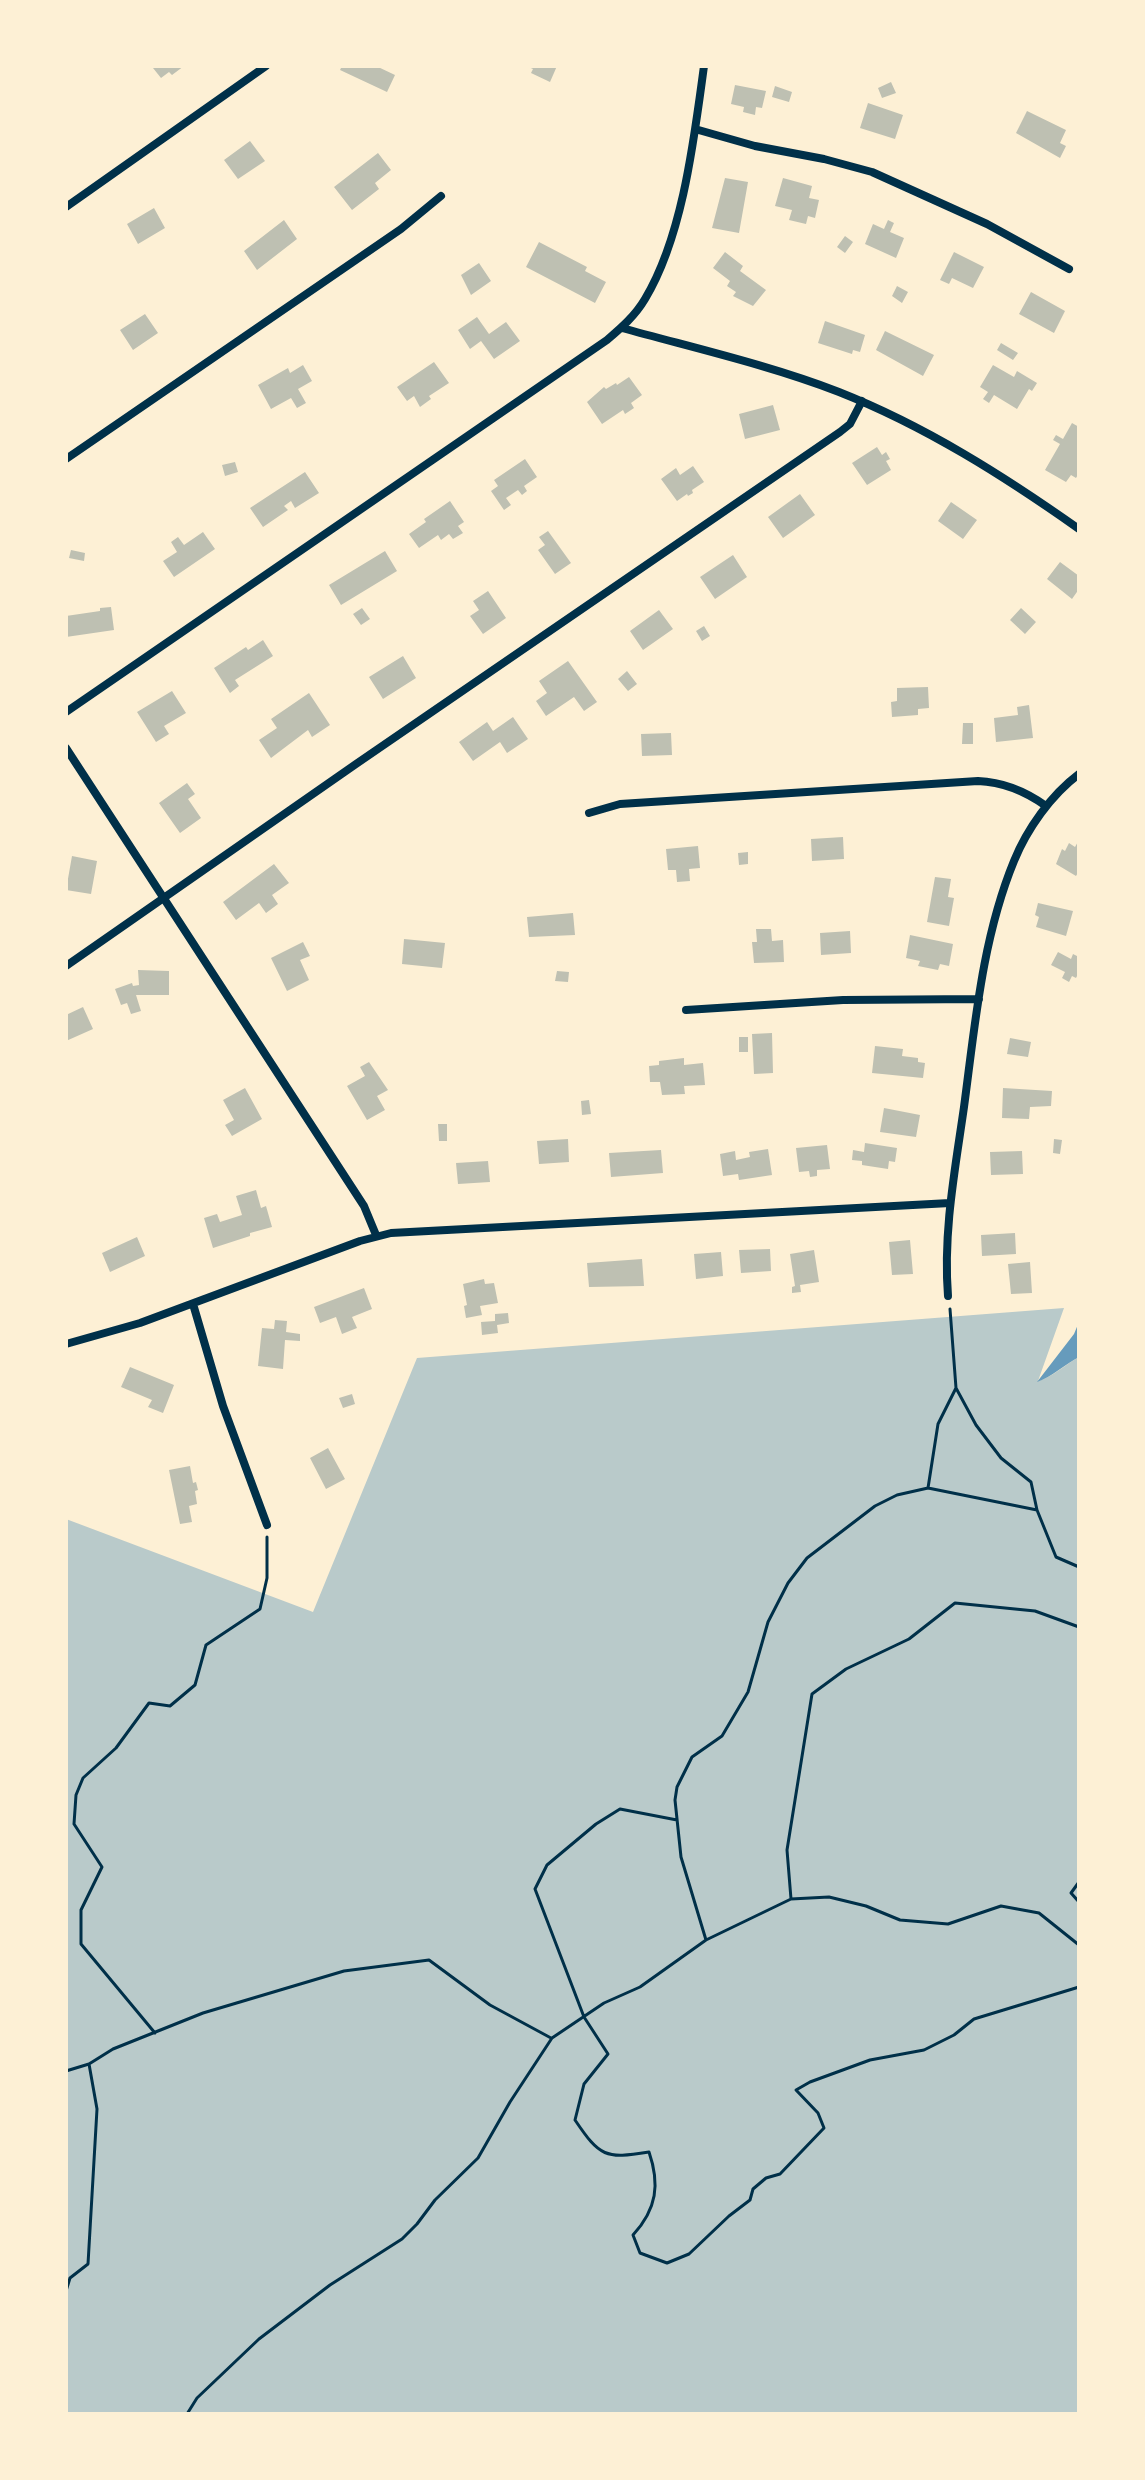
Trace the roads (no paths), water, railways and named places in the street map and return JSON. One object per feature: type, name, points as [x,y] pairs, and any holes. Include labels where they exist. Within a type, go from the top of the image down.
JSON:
[{"type":"street","points":[[66,207],[266,66]]},
{"type":"street","points":[[66,712],[622,328],[645,300],[674,227],[695,129],[704,66]]},
{"type":"street","points":[[695,129],[872,172],[987,224],[1069,269]]},
{"type":"street","points":[[66,459],[401,229],[441,196]]},
{"type":"street","points":[[622,328],[791,375],[862,401],[981,464],[1079,529]]},
{"type":"street","points":[[66,966],[840,432],[856,415],[862,401]]},
{"type":"street","points":[[66,748],[364,1206],[376,1235]]},
{"type":"street","points":[[948,1296],[946,1256],[950,1203],[979,999],[993,926],[1007,879],[1024,840],[1046,806],[1079,774]]},
{"type":"street","points":[[589,813],[620,804],[978,781],[993,781],[1022,790],[1046,806]]},
{"type":"street","points":[[686,1010],[843,1000],[979,999]]},
{"type":"street","points":[[66,1344],[140,1323],[376,1235],[408,1230],[950,1203]]},
{"type":"street","points":[[193,1304],[223,1406],[267,1525]]},
{"type":"water","points":[[1079,1322],[1079,1357],[1037,1382],[1074,1334]]}]
